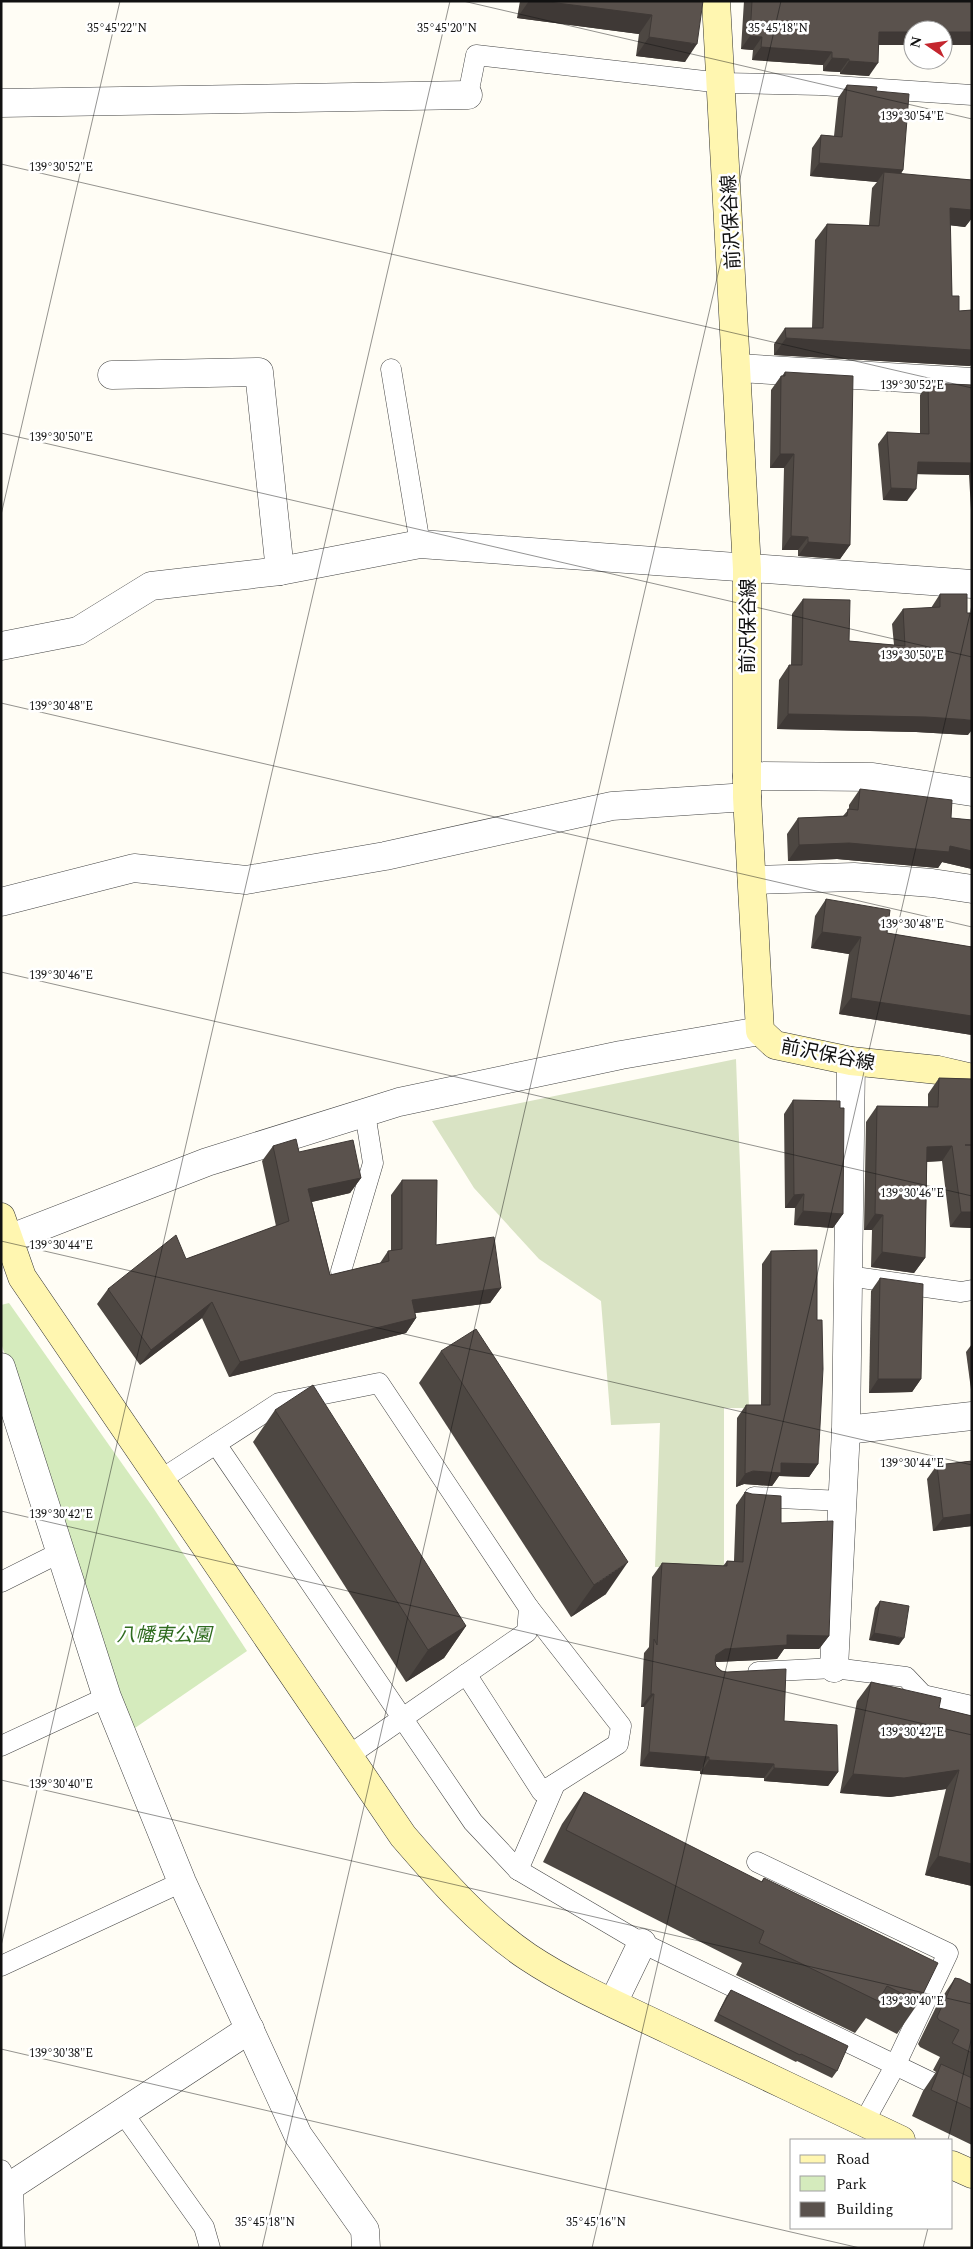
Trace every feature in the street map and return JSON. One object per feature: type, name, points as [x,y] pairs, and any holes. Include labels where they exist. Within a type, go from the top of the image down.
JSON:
[{"type":"street","name":"前沢保谷線","points":[[716,1],[738,368],[747,569],[747,786],[760,1031],[775,1045],[851,1061],[938,1070],[972,1078]]},
{"type":"street","points":[[1,103],[468,95]]},
{"type":"street","points":[[738,368],[972,382]]},
{"type":"street","points":[[112,375],[258,372],[280,571]]},
{"type":"street","points":[[1,646],[78,631],[152,586],[280,571],[420,544],[972,584]]},
{"type":"street","points":[[1,902],[134,868],[246,880],[385,856],[612,806],[747,786],[873,778],[972,792]]},
{"type":"street","points":[[752,880],[854,877],[932,883],[972,889]]},
{"type":"street","points":[[760,1031],[621,1055],[399,1102],[207,1162],[3,1233],[22,1277],[348,1756],[404,1836],[475,1915],[528,1956],[614,2003],[899,2139]]},
{"type":"street","points":[[834,1668],[846,1430],[851,1061]]},
{"type":"street","points":[[1,1367],[107,1697],[182,1882],[298,2135],[365,2230],[366,2248]]},
{"type":"street","points":[[846,1430],[972,1416]]},
{"type":"street","points":[[614,2003],[642,1943]]},
{"type":"street","points":[[11,2248],[5,2178],[122,2113],[250,2029]]},
{"type":"street","points":[[953,2165],[972,2174]]},
{"type":"lane","points":[[468,95],[476,55],[722,83],[820,85],[972,95]]},
{"type":"lane","points":[[390,369],[420,544]]},
{"type":"lane","points":[[341,1271],[373,1163],[365,1112]]},
{"type":"lane","points":[[848,1276],[962,1292],[972,1290]]},
{"type":"lane","points":[[160,1480],[279,1403],[379,1383],[529,1608],[622,1726],[618,1744],[542,1792],[466,1674]]},
{"type":"lane","points":[[216,1444],[473,1822],[518,1870],[642,1943],[972,2102]]},
{"type":"lane","points":[[742,1496],[842,1501]]},
{"type":"lane","points":[[1,1582],[61,1552]]},
{"type":"lane","points":[[348,1756],[527,1632],[529,1608]]},
{"type":"lane","points":[[736,1673],[834,1668],[906,1677],[923,1695],[972,1706]]},
{"type":"lane","points":[[1,1746],[107,1697]]},
{"type":"lane","points":[[518,1870],[555,1784]]},
{"type":"lane","points":[[757,1862],[948,1952],[940,1988],[864,2122]]},
{"type":"lane","points":[[1,1966],[182,1882]]},
{"type":"lane","points":[[122,2113],[204,2227],[210,2248]]},
{"type":"green space","points":[[736,1059],[749,1408],[724,1408],[724,1567],[655,1567],[660,1423],[611,1425],[601,1301],[539,1259],[474,1188],[432,1121]]},
{"type":"green space","name":"八幡東公園","points":[[9,1303],[154,1509],[247,1651],[132,1730],[1,1343],[1,1305]]},
{"type":"building","points":[[541,1],[703,1],[697,44],[649,37],[652,15]]},
{"type":"building","points":[[752,1],[972,1],[972,32],[953,32],[953,20],[903,20],[903,32],[879,32],[878,63],[832,58],[832,52],[761,47],[762,37],[750,36]]},
{"type":"building","points":[[847,85],[877,87],[876,91],[909,94],[903,170],[819,163],[821,135],[842,137]]},
{"type":"building","points":[[884,172],[972,180],[972,210],[950,208],[952,296],[959,296],[959,311],[972,310],[972,350],[786,338],[785,328],[823,328],[827,224],[879,226]]},
{"type":"building","points":[[785,372],[853,376],[850,545],[808,542],[808,537],[791,536],[794,454],[780,454],[781,376],[785,376]]},
{"type":"building","points":[[928,383],[972,385],[972,463],[918,462],[916,489],[891,488],[887,432],[929,434]]},
{"type":"building","points":[[940,594],[967,594],[967,613],[972,613],[972,720],[788,714],[789,665],[802,665],[803,599],[850,600],[849,641],[905,646],[903,609],[940,607]]},
{"type":"building","points":[[860,789],[952,800],[951,818],[972,820],[972,851],[950,846],[949,852],[849,843],[799,845],[798,818],[847,816],[848,809],[858,810]]},
{"type":"building","points":[[826,899],[890,910],[887,933],[972,947],[972,1016],[851,998],[861,937],[822,932]]},
{"type":"building","points":[[939,1078],[972,1079],[972,1212],[961,1212],[952,1146],[927,1147],[925,1258],[882,1252],[883,1215],[875,1214],[877,1106],[938,1107]]},
{"type":"building","points":[[793,1100],[840,1101],[840,1108],[844,1108],[843,1214],[803,1211],[804,1194],[794,1195]]},
{"type":"building","points":[[296,1139],[299,1152],[353,1140],[361,1178],[308,1189],[330,1275],[389,1261],[388,1251],[402,1249],[402,1180],[437,1180],[436,1245],[494,1237],[501,1288],[412,1300],[416,1318],[240,1362],[212,1302],[151,1350],[108,1289],[176,1235],[186,1259],[289,1221],[273,1146]]},
{"type":"building","points":[[817,1250],[817,1320],[822,1320],[823,1369],[818,1464],[781,1463],[781,1473],[753,1471],[745,1474],[746,1405],[770,1405],[771,1251]]},
{"type":"building","points":[[880,1278],[923,1284],[921,1379],[878,1379]]},
{"type":"building","points":[[476,1329],[628,1562],[594,1585],[441,1351]]},
{"type":"building","points":[[313,1385],[466,1626],[428,1650],[275,1410]]},
{"type":"building","points":[[972,1461],[972,1514],[943,1518],[937,1465]]},
{"type":"building","points":[[745,1492],[781,1496],[781,1523],[833,1521],[829,1636],[787,1635],[787,1645],[725,1649],[716,1655],[716,1666],[721,1671],[727,1672],[786,1669],[784,1721],[837,1725],[838,1772],[774,1768],[774,1764],[709,1760],[709,1757],[649,1752],[654,1694],[651,1694],[654,1639],[657,1645],[662,1563],[727,1566],[727,1561],[743,1562]]},
{"type":"building","points":[[880,1601],[909,1606],[904,1638],[874,1633]]},
{"type":"building","points":[[871,1682],[941,1698],[939,1708],[972,1716],[972,1864],[938,1856],[959,1770],[904,1778],[853,1774]]},
{"type":"building","points":[[584,1792],[762,1882],[764,1878],[938,1963],[919,2002],[887,1986],[878,2001],[759,1943],[764,1931],[566,1830]]},
{"type":"building","points":[[955,1978],[972,1985],[972,2053],[952,2043],[959,2030],[939,2020],[937,2017]]},
{"type":"building","points":[[731,1990],[848,2046],[837,2071],[800,2055],[718,2014]]},
{"type":"building","points":[[941,2064],[972,2078],[972,2109],[931,2090]]}]
